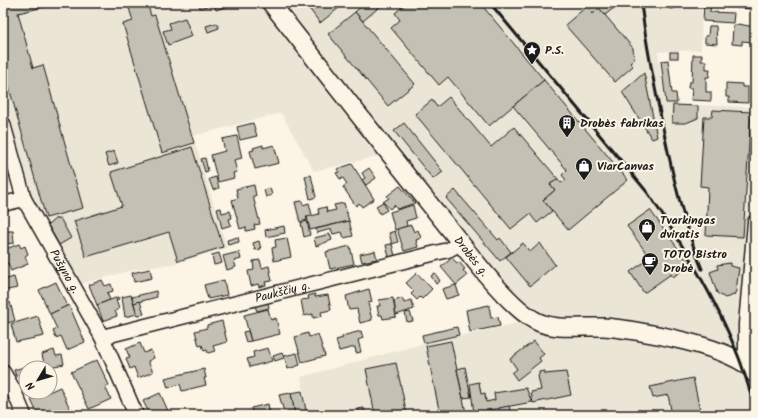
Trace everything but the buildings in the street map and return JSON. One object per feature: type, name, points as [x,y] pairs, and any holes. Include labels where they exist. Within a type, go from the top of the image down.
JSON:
[{"type":"street","name":"Drobės g.","points":[[271,3],[382,146],[461,243],[512,302],[526,315],[538,322],[550,326],[603,327],[636,331],[701,346],[743,361],[755,374]]},
{"type":"street","name":"Pušyno g.","points":[[3,124],[24,199],[102,337],[136,415]]},
{"type":"street","points":[[3,204],[24,199]]},
{"type":"street","points":[[743,361],[746,350],[746,324],[755,222]]},
{"type":"street","name":"Paukščių g.","points":[[102,337],[448,250],[461,243]]},
{"type":"street","points":[[3,372],[13,389],[24,415]]},
{"type":"shaded area","points":[[3,3],[702,3],[701,50],[658,52],[665,104],[755,107],[755,222],[746,350],[755,374],[755,415],[307,415],[301,377],[415,346],[518,323],[448,242],[379,156],[314,171],[281,113],[193,136],[227,248],[178,263],[133,270],[80,284],[36,210],[3,95]]},
{"type":"railway","points":[[490,3],[647,192],[698,272],[720,314],[739,358],[755,408]]},
{"type":"railway","points":[[641,3],[651,69],[672,169],[682,210],[702,269]]},
{"type":"place","name":"P.S.","points":[[532,65]]},
{"type":"place","name":"Drobės fabrikas","points":[[567,138]]},
{"type":"place","name":"ViarCanvas","points":[[584,181]]},
{"type":"place","name":"Tvarkingas dviratis","points":[[647,242]]},
{"type":"place","name":"TOTO Bistro Drobė","points":[[650,276]]}]
